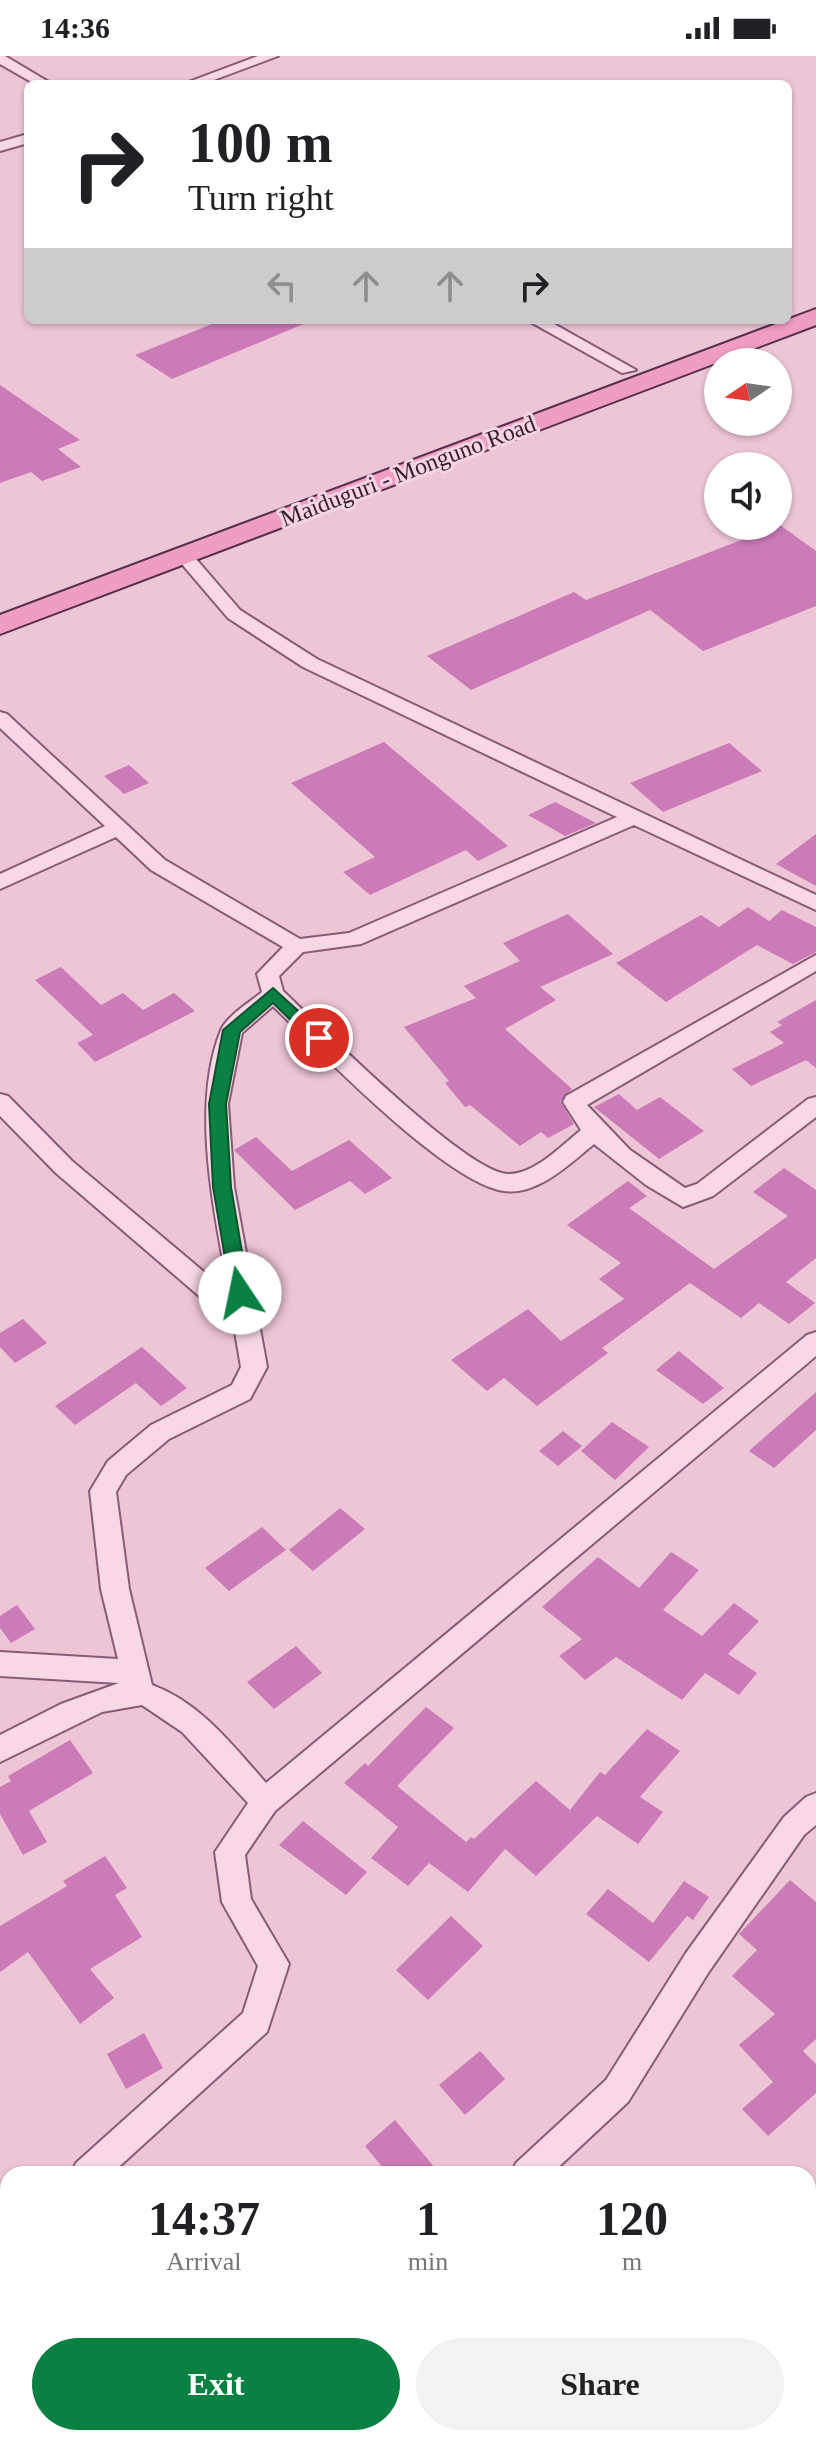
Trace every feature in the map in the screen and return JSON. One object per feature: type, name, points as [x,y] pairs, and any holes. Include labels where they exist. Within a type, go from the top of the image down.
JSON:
[{"type":"main road","points":[[792,308],[816,299]]},
{"type":"main road","name":"Maiduguri - Monguno Road","points":[[0,625],[816,316]]},
{"type":"main road","name":"Maiduguri - Monguno Road","points":[[0,606],[750,324]]},
{"type":"street","points":[[202,80],[271,56]]},
{"type":"street","points":[[0,59],[38,80]]},
{"type":"street","points":[[0,147],[24,139]]},
{"type":"street","points":[[542,324],[628,370]]},
{"type":"street","points":[[184,556],[234,614],[310,663],[816,903]]},
{"type":"street","points":[[0,718],[158,865],[297,946]]},
{"type":"street","points":[[596,1130],[527,1177],[505,1183],[481,1176],[365,1083],[273,994],[268,974],[297,946],[353,939],[634,817]]},
{"type":"street","points":[[0,882],[118,828]]},
{"type":"street","points":[[816,962],[586,1092],[574,1102],[581,1117],[658,1183],[683,1198],[705,1190],[816,1105]]},
{"type":"street","points":[[138,1682],[115,1589],[103,1491],[117,1468],[160,1432],[241,1392],[254,1367],[222,1187],[217,1104],[232,1030],[273,994]]},
{"type":"street","points":[[0,1102],[64,1167],[245,1321]]},
{"type":"street","points":[[96,2166],[256,2022],[274,1964],[237,1902],[230,1852],[265,1802],[816,1342]]},
{"type":"street","points":[[0,1664],[138,1682],[176,1709],[265,1802]]},
{"type":"street","points":[[0,1749],[138,1682]]},
{"type":"street","points":[[536,2166],[617,2091],[697,1963],[794,1826],[816,1806]]},
{"type":"building","points":[[212,324],[303,324],[172,379],[135,355]]},
{"type":"building","points":[[0,385],[80,440],[58,449],[81,467],[42,481],[31,472],[0,483]]},
{"type":"building","points":[[792,534],[816,551],[816,606],[703,651],[650,610],[471,690],[427,656],[574,592],[586,600],[741,540],[792,540]]},
{"type":"building","points":[[384,742],[508,846],[478,861],[466,850],[370,895],[343,872],[375,857],[291,783]]},
{"type":"building","points":[[729,743],[762,771],[663,812],[630,783]]},
{"type":"building","points":[[129,765],[149,783],[124,794],[104,776]]},
{"type":"building","points":[[555,802],[596,823],[565,836],[528,815]]},
{"type":"building","points":[[816,834],[816,886],[776,864]]},
{"type":"building","points":[[748,907],[769,921],[782,910],[816,927],[816,952],[793,964],[757,945],[666,1002],[616,963],[701,915],[719,927]]},
{"type":"building","points":[[568,914],[613,954],[540,987],[556,1000],[505,1029],[572,1089],[560,1101],[574,1124],[548,1138],[541,1132],[520,1146],[470,1105],[465,1107],[445,1083],[449,1081],[404,1027],[476,998],[464,986],[520,961],[503,943]]},
{"type":"building","points":[[61,967],[101,1005],[123,993],[143,1010],[174,993],[195,1011],[95,1062],[77,1043],[93,1035],[35,980]]},
{"type":"building","points":[[816,1000],[816,1068],[806,1060],[751,1086],[732,1069],[784,1043],[770,1032],[782,1025],[777,1022]]},
{"type":"building","points":[[619,1094],[637,1110],[660,1097],[704,1131],[659,1159],[594,1107]]},
{"type":"building","points":[[256,1137],[292,1171],[349,1140],[392,1178],[365,1194],[350,1181],[295,1210],[234,1150]]},
{"type":"building","points":[[784,1168],[816,1190],[816,1258],[786,1282],[815,1303],[789,1324],[759,1303],[741,1318],[690,1283],[602,1348],[608,1353],[537,1406],[504,1378],[487,1391],[451,1360],[528,1309],[561,1341],[624,1299],[599,1279],[621,1263],[567,1225],[628,1181],[647,1196],[629,1208],[714,1269],[788,1216],[753,1192]]},
{"type":"building","points":[[23,1319],[47,1343],[15,1363],[0,1347],[0,1333]]},
{"type":"building","points":[[142,1347],[187,1388],[161,1406],[136,1383],[75,1425],[55,1406]]},
{"type":"building","points":[[679,1351],[724,1388],[703,1404],[656,1370]]},
{"type":"building","points":[[816,1392],[816,1430],[774,1468],[749,1451]]},
{"type":"building","points":[[612,1422],[649,1447],[615,1480],[581,1451]]},
{"type":"building","points":[[563,1431],[582,1446],[558,1466],[539,1451]]},
{"type":"building","points":[[340,1508],[365,1529],[313,1571],[289,1550]]},
{"type":"building","points":[[262,1527],[286,1550],[229,1591],[205,1568]]},
{"type":"building","points":[[671,1552],[699,1570],[663,1610],[702,1636],[734,1603],[759,1621],[728,1654],[757,1673],[739,1695],[705,1673],[682,1700],[616,1657],[585,1680],[559,1656],[582,1639],[542,1607],[598,1557],[639,1588]]},
{"type":"building","points":[[17,1605],[35,1629],[11,1643],[0,1628],[0,1616]]},
{"type":"building","points":[[296,1646],[322,1673],[274,1709],[247,1682]]},
{"type":"building","points":[[426,1707],[454,1728],[397,1786],[466,1842],[471,1837],[474,1839],[536,1781],[570,1810],[600,1772],[605,1775],[647,1729],[680,1751],[640,1797],[663,1812],[638,1844],[597,1816],[536,1876],[505,1849],[468,1892],[429,1863],[408,1886],[371,1858],[398,1827],[344,1783],[365,1763],[368,1766]]},
{"type":"building","points":[[70,1740],[93,1773],[29,1811],[47,1842],[23,1855],[0,1814],[0,1787],[11,1781],[8,1776]]},
{"type":"building","points":[[303,1821],[367,1872],[346,1895],[279,1845]]},
{"type":"building","points":[[105,1856],[127,1888],[115,1895],[142,1937],[90,1969],[114,1998],[80,2024],[28,1952],[0,1972],[0,1926],[67,1886],[63,1881]]},
{"type":"building","points":[[790,1880],[816,1902],[816,2039],[803,2051],[816,2064],[816,2093],[768,2136],[742,2109],[773,2082],[739,2045],[775,2014],[732,1976],[757,1950],[739,1934]]},
{"type":"building","points":[[684,1881],[709,1897],[693,1920],[687,1916],[649,1962],[586,1914],[608,1889],[653,1923]]},
{"type":"building","points":[[451,1916],[483,1946],[428,2000],[396,1970]]},
{"type":"building","points":[[144,2033],[163,2068],[126,2089],[107,2054]]},
{"type":"building","points":[[480,2051],[505,2079],[465,2115],[439,2085]]},
{"type":"building","points":[[395,2120],[433,2166],[381,2166],[365,2146]]},
{"type":"route","points":[[240,1293],[222,1187],[217,1104],[232,1030],[273,994],[319,1038]]}]
